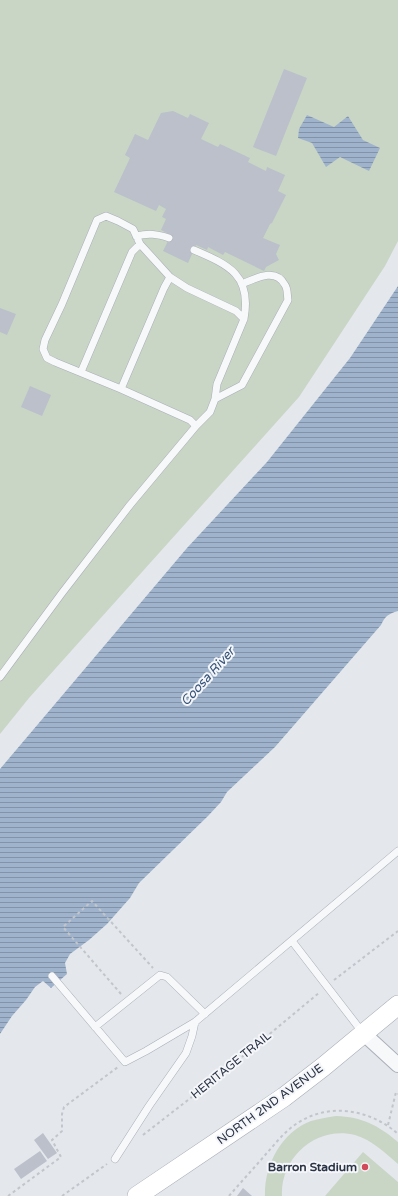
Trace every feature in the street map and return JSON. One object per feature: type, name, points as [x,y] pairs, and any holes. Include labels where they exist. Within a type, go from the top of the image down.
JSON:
[{"type":"main road","name":"NORTH 2ND AVENUE","points":[[137,1196],[284,1097],[398,1005]]},
{"type":"street","points":[[363,1034],[398,1065]]},
{"type":"lane","points":[[196,426],[190,420],[47,358],[43,349],[45,340],[62,304],[97,220],[106,216],[133,229],[140,244],[170,277],[187,288],[236,311],[244,319]]},
{"type":"lane","points":[[136,236],[152,234],[169,238]]},
{"type":"lane","points":[[81,372],[132,252],[140,244]]},
{"type":"lane","points":[[0,677],[130,505],[196,426],[210,412],[215,399],[217,384],[244,319],[246,295],[242,284],[232,269],[194,250]]},
{"type":"lane","points":[[215,399],[242,385],[288,300],[286,286],[281,278],[270,274],[242,284]]},
{"type":"lane","points":[[121,389],[170,277]]},
{"type":"lane","points":[[52,976],[125,1062],[195,1022],[398,851]]},
{"type":"lane","points":[[292,941],[363,1034]]},
{"type":"lane","points":[[95,1027],[160,975],[171,980],[205,1014]]},
{"type":"lane","points":[[115,1159],[186,1053],[195,1022]]},
{"type":"path","points":[[127,1001],[63,927],[92,901],[160,975]]},
{"type":"path","name":"HERITAGE TRAIL","points":[[142,1136],[230,1067],[327,985],[398,931]]},
{"type":"path","points":[[8,1196],[61,1157],[52,1140],[62,1131],[62,1114],[64,1107],[125,1062]]},
{"type":"path","points":[[388,1125],[396,1092],[398,1094]]},
{"type":"path","points":[[229,1196],[285,1133],[305,1119],[324,1112],[347,1111],[372,1117],[388,1125],[398,1134]]},
{"type":"path","points":[[62,1196],[115,1159]]},
{"type":"green space","points":[[0,0],[398,0],[398,241],[385,266],[299,397],[29,698],[0,734]]},
{"type":"green space","points":[[336,1116],[362,1120],[391,1136],[398,1142],[398,1164],[378,1147],[361,1137],[341,1133],[327,1135],[304,1147],[294,1157],[287,1169],[283,1182],[282,1196],[265,1196],[265,1185],[271,1162],[276,1151],[283,1142],[300,1126],[311,1121]]},
{"type":"green space","name":"Barron Stadium","points":[[363,1152],[398,1182],[398,1196],[325,1196]]},
{"type":"water","points":[[307,115],[334,127],[348,116],[363,140],[380,148],[369,171],[340,157],[326,167],[312,143],[298,138],[299,129]]},
{"type":"water","name":"Coosa River","points":[[398,286],[398,611],[389,614],[384,619],[381,625],[275,747],[227,792],[221,802],[208,816],[139,883],[130,898],[107,924],[70,954],[65,963],[67,974],[51,988],[43,981],[35,987],[0,1034],[0,769],[187,548],[267,462],[350,358]]},
{"type":"building","points":[[284,69],[307,78],[276,156],[253,147]]},
{"type":"building","points":[[173,111],[188,118],[190,114],[209,123],[201,139],[218,147],[220,144],[250,158],[248,162],[266,171],[267,167],[285,175],[278,191],[286,195],[263,238],[280,245],[276,254],[279,260],[266,267],[264,271],[225,252],[223,255],[208,247],[207,250],[196,245],[188,263],[163,251],[171,235],[161,230],[166,219],[162,217],[166,209],[159,205],[156,211],[114,192],[130,158],[125,155],[135,134],[148,140],[161,113]]},
{"type":"building","points":[[0,308],[16,314],[7,335],[0,332]]},
{"type":"building","points":[[30,386],[51,395],[42,416],[21,407]]},
{"type":"building","points":[[43,1133],[57,1153],[48,1159],[34,1140]]},
{"type":"building","points":[[40,1151],[47,1161],[21,1179],[14,1169]]},
{"type":"building","points":[[243,1188],[252,1196],[237,1196]]},
{"type":"place","name":"Barron Stadium","points":[[365,1167]]}]
